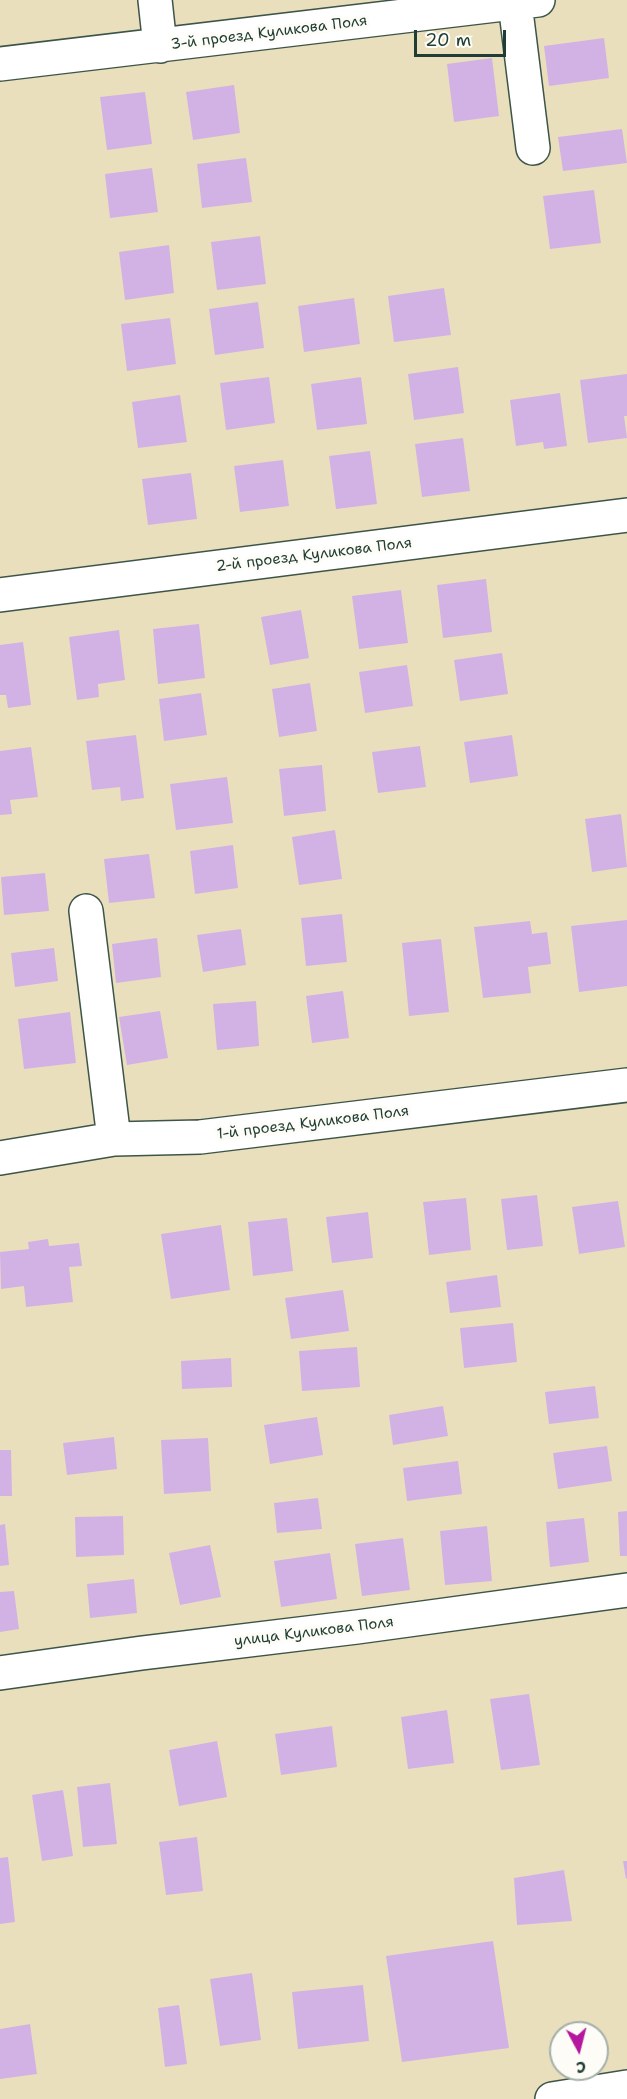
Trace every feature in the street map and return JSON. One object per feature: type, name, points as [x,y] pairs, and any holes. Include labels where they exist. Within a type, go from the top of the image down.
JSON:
[{"type":"street","points":[[155,0],[160,46]]},
{"type":"street","points":[[526,1],[532,148]]},
{"type":"street","name":"3-й проезд Куликова Поля","points":[[0,64],[526,1]]},
{"type":"street","name":"2-й проезд Куликова Поля","points":[[0,595],[627,515]]},
{"type":"street","points":[[86,911],[114,1139]]},
{"type":"street","name":"1-й проезд Куликова Поля","points":[[0,1158],[114,1139],[200,1137],[627,1085]]},
{"type":"street","name":"улица Куликова Поля","points":[[0,1673],[142,1653],[369,1626],[627,1590]]},
{"type":"street","points":[[552,2099],[627,2088]]},
{"type":"building","points":[[604,38],[609,78],[549,86],[544,46]]},
{"type":"building","points":[[492,58],[499,116],[454,122],[447,64]]},
{"type":"building","points":[[234,85],[240,133],[193,140],[186,92]]},
{"type":"building","points":[[145,92],[152,144],[107,150],[100,97]]},
{"type":"building","points":[[622,129],[627,163],[563,171],[558,137]]},
{"type":"building","points":[[246,158],[252,202],[202,208],[197,164]]},
{"type":"building","points":[[152,168],[158,212],[110,218],[105,174]]},
{"type":"building","points":[[594,190],[601,243],[550,249],[543,196]]},
{"type":"building","points":[[260,236],[266,284],[217,290],[211,242]]},
{"type":"building","points":[[169,245],[174,293],[125,300],[119,252]]},
{"type":"building","points":[[444,288],[451,335],[394,342],[388,296]]},
{"type":"building","points":[[354,298],[360,344],[304,352],[298,306]]},
{"type":"building","points":[[258,302],[264,348],[215,355],[209,309]]},
{"type":"building","points":[[170,318],[176,364],[127,371],[121,324]]},
{"type":"building","points":[[458,367],[464,413],[414,420],[408,374]]},
{"type":"building","points":[[627,374],[627,416],[624,416],[627,438],[588,443],[580,380]]},
{"type":"building","points":[[269,377],[275,423],[226,430],[220,383]]},
{"type":"building","points":[[361,377],[367,424],[317,430],[311,384]]},
{"type":"building","points":[[560,393],[567,446],[544,449],[543,442],[516,446],[510,400]]},
{"type":"building","points":[[180,395],[187,442],[138,448],[132,402]]},
{"type":"building","points":[[463,438],[470,491],[422,497],[415,444]]},
{"type":"building","points":[[370,451],[377,504],[336,509],[329,456]]},
{"type":"building","points":[[283,460],[289,506],[240,512],[234,466]]},
{"type":"building","points":[[191,473],[197,519],[148,525],[142,479]]},
{"type":"building","points":[[486,579],[492,632],[443,638],[437,585]]},
{"type":"building","points":[[401,590],[408,643],[359,649],[352,596]]},
{"type":"building","points":[[301,610],[309,658],[270,665],[261,617]]},
{"type":"building","points":[[199,624],[205,678],[158,684],[153,629]]},
{"type":"building","points":[[119,630],[125,680],[98,684],[99,697],[77,700],[69,637]]},
{"type":"building","points":[[23,642],[31,705],[8,708],[6,695],[0,695],[0,645]]},
{"type":"building","points":[[502,653],[508,694],[460,701],[454,660]]},
{"type":"building","points":[[407,665],[413,706],[365,713],[359,672]]},
{"type":"building","points":[[310,683],[317,731],[279,737],[272,689]]},
{"type":"building","points":[[201,693],[207,735],[164,741],[159,699]]},
{"type":"building","points":[[136,735],[144,798],[121,801],[120,787],[92,790],[86,741]]},
{"type":"building","points":[[512,735],[518,776],[470,783],[464,742]]},
{"type":"building","points":[[420,746],[426,787],[378,793],[372,752]]},
{"type":"building","points":[[31,747],[38,797],[10,800],[12,814],[0,815],[0,751]]},
{"type":"building","points":[[322,765],[326,811],[284,816],[279,769]]},
{"type":"building","points":[[227,777],[233,823],[176,830],[170,784]]},
{"type":"building","points":[[621,814],[627,867],[592,872],[585,819]]},
{"type":"building","points":[[335,830],[342,879],[299,885],[292,837]]},
{"type":"building","points":[[233,845],[238,888],[195,894],[190,851]]},
{"type":"building","points":[[149,854],[155,898],[109,903],[104,859]]},
{"type":"building","points":[[45,873],[49,911],[4,915],[1,877]]},
{"type":"building","points":[[342,914],[347,962],[306,966],[301,918]]},
{"type":"building","points":[[627,920],[627,986],[579,992],[571,926]]},
{"type":"building","points":[[530,921],[532,934],[547,932],[551,964],[528,967],[531,993],[483,998],[474,927]]},
{"type":"building","points":[[241,929],[246,965],[203,972],[197,935]]},
{"type":"building","points":[[157,938],[161,977],[116,983],[112,944]]},
{"type":"building","points":[[441,939],[449,1012],[409,1016],[402,943]]},
{"type":"building","points":[[54,948],[58,981],[15,987],[11,953]]},
{"type":"building","points":[[343,991],[349,1038],[312,1043],[306,996]]},
{"type":"building","points":[[256,1001],[259,1046],[217,1050],[213,1004]]},
{"type":"building","points":[[160,1011],[168,1058],[127,1065],[119,1017]]},
{"type":"building","points":[[70,1012],[76,1063],[24,1069],[18,1019]]},
{"type":"building","points":[[537,1195],[543,1246],[507,1250],[501,1199]]},
{"type":"building","points":[[466,1198],[471,1250],[429,1255],[423,1202]]},
{"type":"building","points":[[618,1201],[625,1247],[579,1254],[572,1207]]},
{"type":"building","points":[[368,1212],[373,1258],[332,1263],[326,1217]]},
{"type":"building","points":[[287,1218],[293,1271],[253,1276],[248,1222]]},
{"type":"building","points":[[221,1225],[230,1290],[171,1299],[161,1234]]},
{"type":"building","points":[[48,1239],[49,1246],[79,1243],[82,1266],[69,1267],[73,1302],[26,1307],[24,1286],[1,1289],[0,1252],[29,1249],[28,1242]]},
{"type":"building","points":[[497,1275],[501,1307],[450,1313],[446,1282]]},
{"type":"building","points":[[343,1290],[349,1331],[291,1339],[285,1298]]},
{"type":"building","points":[[513,1323],[517,1362],[464,1368],[460,1328]]},
{"type":"building","points":[[357,1347],[360,1387],[302,1391],[299,1351]]},
{"type":"building","points":[[231,1358],[232,1387],[182,1389],[181,1361]]},
{"type":"building","points":[[595,1386],[599,1418],[549,1424],[545,1392]]},
{"type":"building","points":[[443,1406],[448,1436],[393,1445],[389,1415]]},
{"type":"building","points":[[317,1417],[323,1455],[270,1464],[264,1425]]},
{"type":"building","points":[[114,1437],[117,1469],[67,1475],[63,1443]]},
{"type":"building","points":[[208,1438],[211,1491],[164,1494],[161,1440]]},
{"type":"building","points":[[607,1446],[612,1481],[558,1489],[553,1453]]},
{"type":"building","points":[[0,1450],[11,1450],[12,1496],[0,1496]]},
{"type":"building","points":[[458,1461],[462,1494],[407,1501],[403,1468]]},
{"type":"building","points":[[318,1498],[322,1529],[277,1533],[274,1503]]},
{"type":"building","points":[[627,1511],[627,1556],[620,1556],[618,1512]]},
{"type":"building","points":[[123,1516],[124,1555],[76,1557],[75,1517]]},
{"type":"building","points":[[584,1518],[589,1562],[550,1567],[546,1522]]},
{"type":"building","points":[[5,1524],[9,1565],[0,1566],[0,1525]]},
{"type":"building","points":[[487,1526],[492,1581],[445,1585],[440,1531]]},
{"type":"building","points":[[403,1538],[410,1590],[362,1596],[355,1544]]},
{"type":"building","points":[[210,1545],[221,1597],[180,1605],[169,1553]]},
{"type":"building","points":[[330,1553],[337,1599],[281,1607],[274,1561]]},
{"type":"building","points":[[134,1579],[137,1613],[90,1618],[87,1584]]},
{"type":"building","points":[[14,1591],[19,1629],[0,1632],[0,1592]]},
{"type":"building","points":[[529,1694],[540,1765],[501,1770],[490,1699]]},
{"type":"building","points":[[447,1710],[454,1763],[408,1769],[401,1717]]},
{"type":"building","points":[[332,1726],[337,1767],[281,1775],[275,1734]]},
{"type":"building","points":[[217,1741],[227,1797],[179,1806],[169,1750]]},
{"type":"building","points":[[110,1783],[117,1844],[83,1847],[77,1787]]},
{"type":"building","points":[[63,1790],[73,1856],[42,1861],[32,1795]]},
{"type":"building","points":[[197,1837],[203,1891],[166,1895],[159,1842]]},
{"type":"building","points":[[8,1857],[15,1922],[0,1924],[0,1858]]},
{"type":"building","points":[[623,1861],[627,1861],[626,1879]]},
{"type":"building","points":[[564,1870],[572,1921],[517,1925],[514,1878]]},
{"type":"building","points":[[493,1941],[509,2048],[402,2062],[386,1956]]},
{"type":"building","points":[[252,1973],[261,2040],[220,2046],[210,1979]]},
{"type":"building","points":[[363,1985],[369,2041],[298,2049],[292,1992]]},
{"type":"building","points":[[179,2005],[187,2064],[165,2067],[158,2008]]},
{"type":"building","points":[[30,2024],[37,2074],[0,2079],[0,2029]]}]
